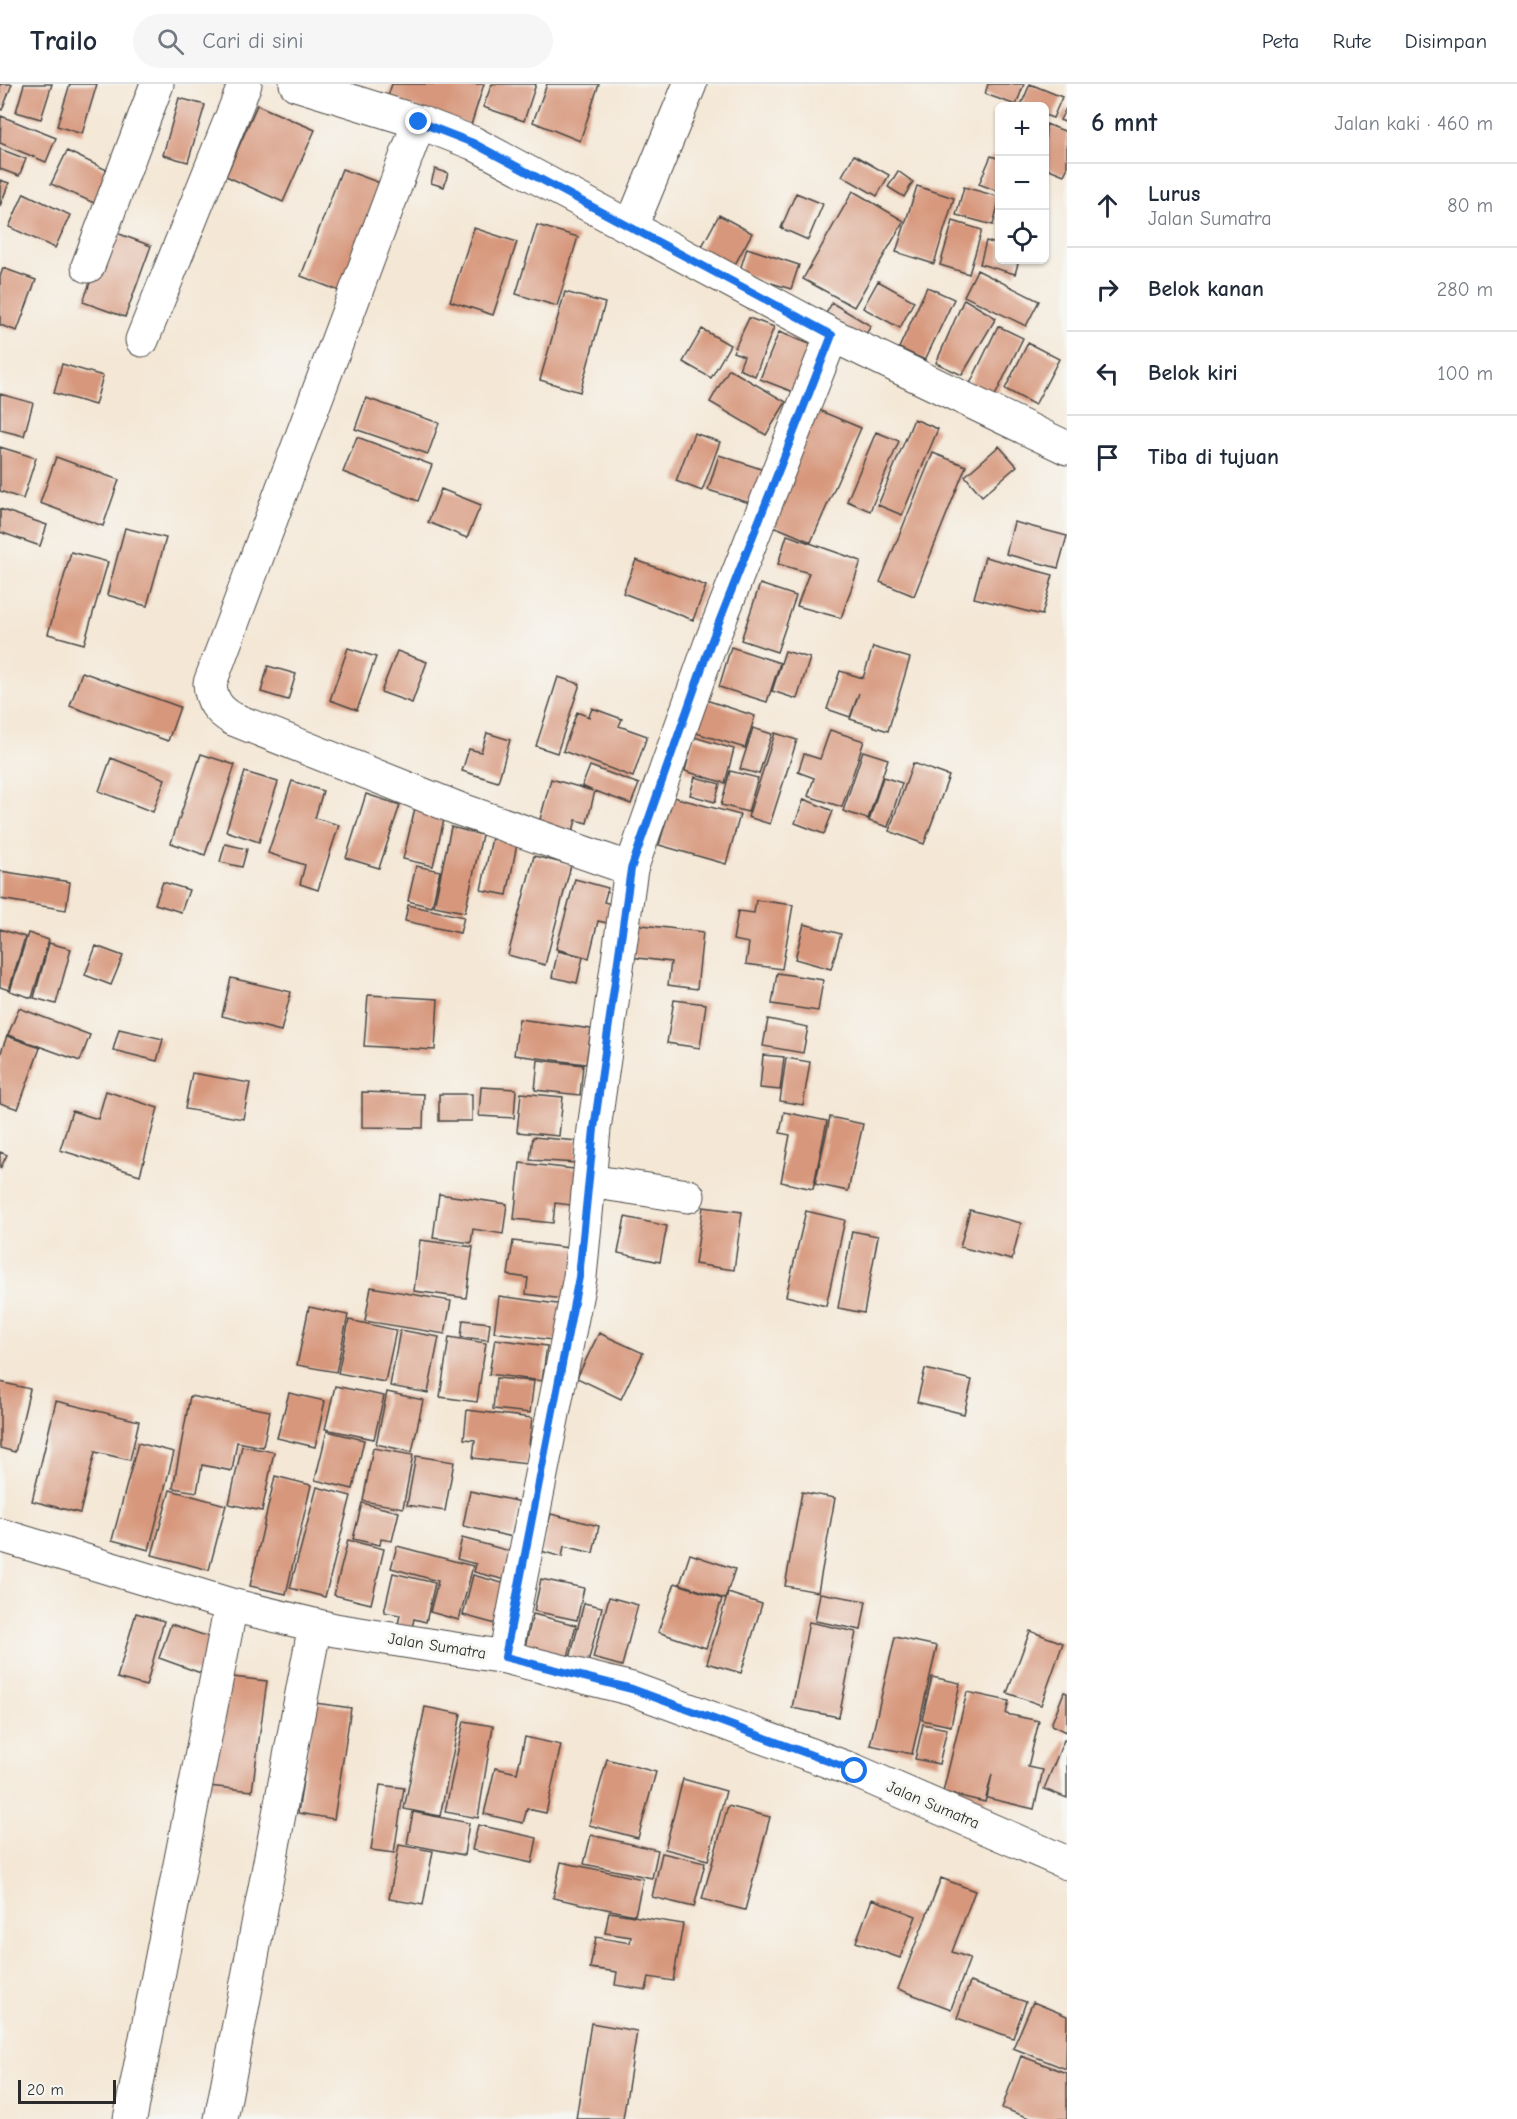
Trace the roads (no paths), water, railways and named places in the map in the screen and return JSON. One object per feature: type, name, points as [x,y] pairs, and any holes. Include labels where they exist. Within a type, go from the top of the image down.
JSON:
[{"type":"street","points":[[88,266],[157,84]]},
{"type":"street","points":[[142,340],[245,84]]},
{"type":"street","points":[[297,84],[419,122],[473,143],[832,335],[1067,448]]},
{"type":"street","points":[[631,227],[690,84]]},
{"type":"street","points":[[419,122],[210,683],[211,693],[218,708],[233,719],[459,808],[631,869]]},
{"type":"street","points":[[505,1657],[579,1277],[589,1181],[631,869],[710,645],[832,335]]},
{"type":"street","points":[[589,1181],[688,1196]]},
{"type":"street","name":"Jalan Sumatra","points":[[0,1534],[231,1605],[315,1625],[505,1657],[644,1693],[855,1771],[1067,1863]]},
{"type":"street","points":[[130,2119],[231,1605]]},
{"type":"street","points":[[221,2119],[315,1625]]}]
